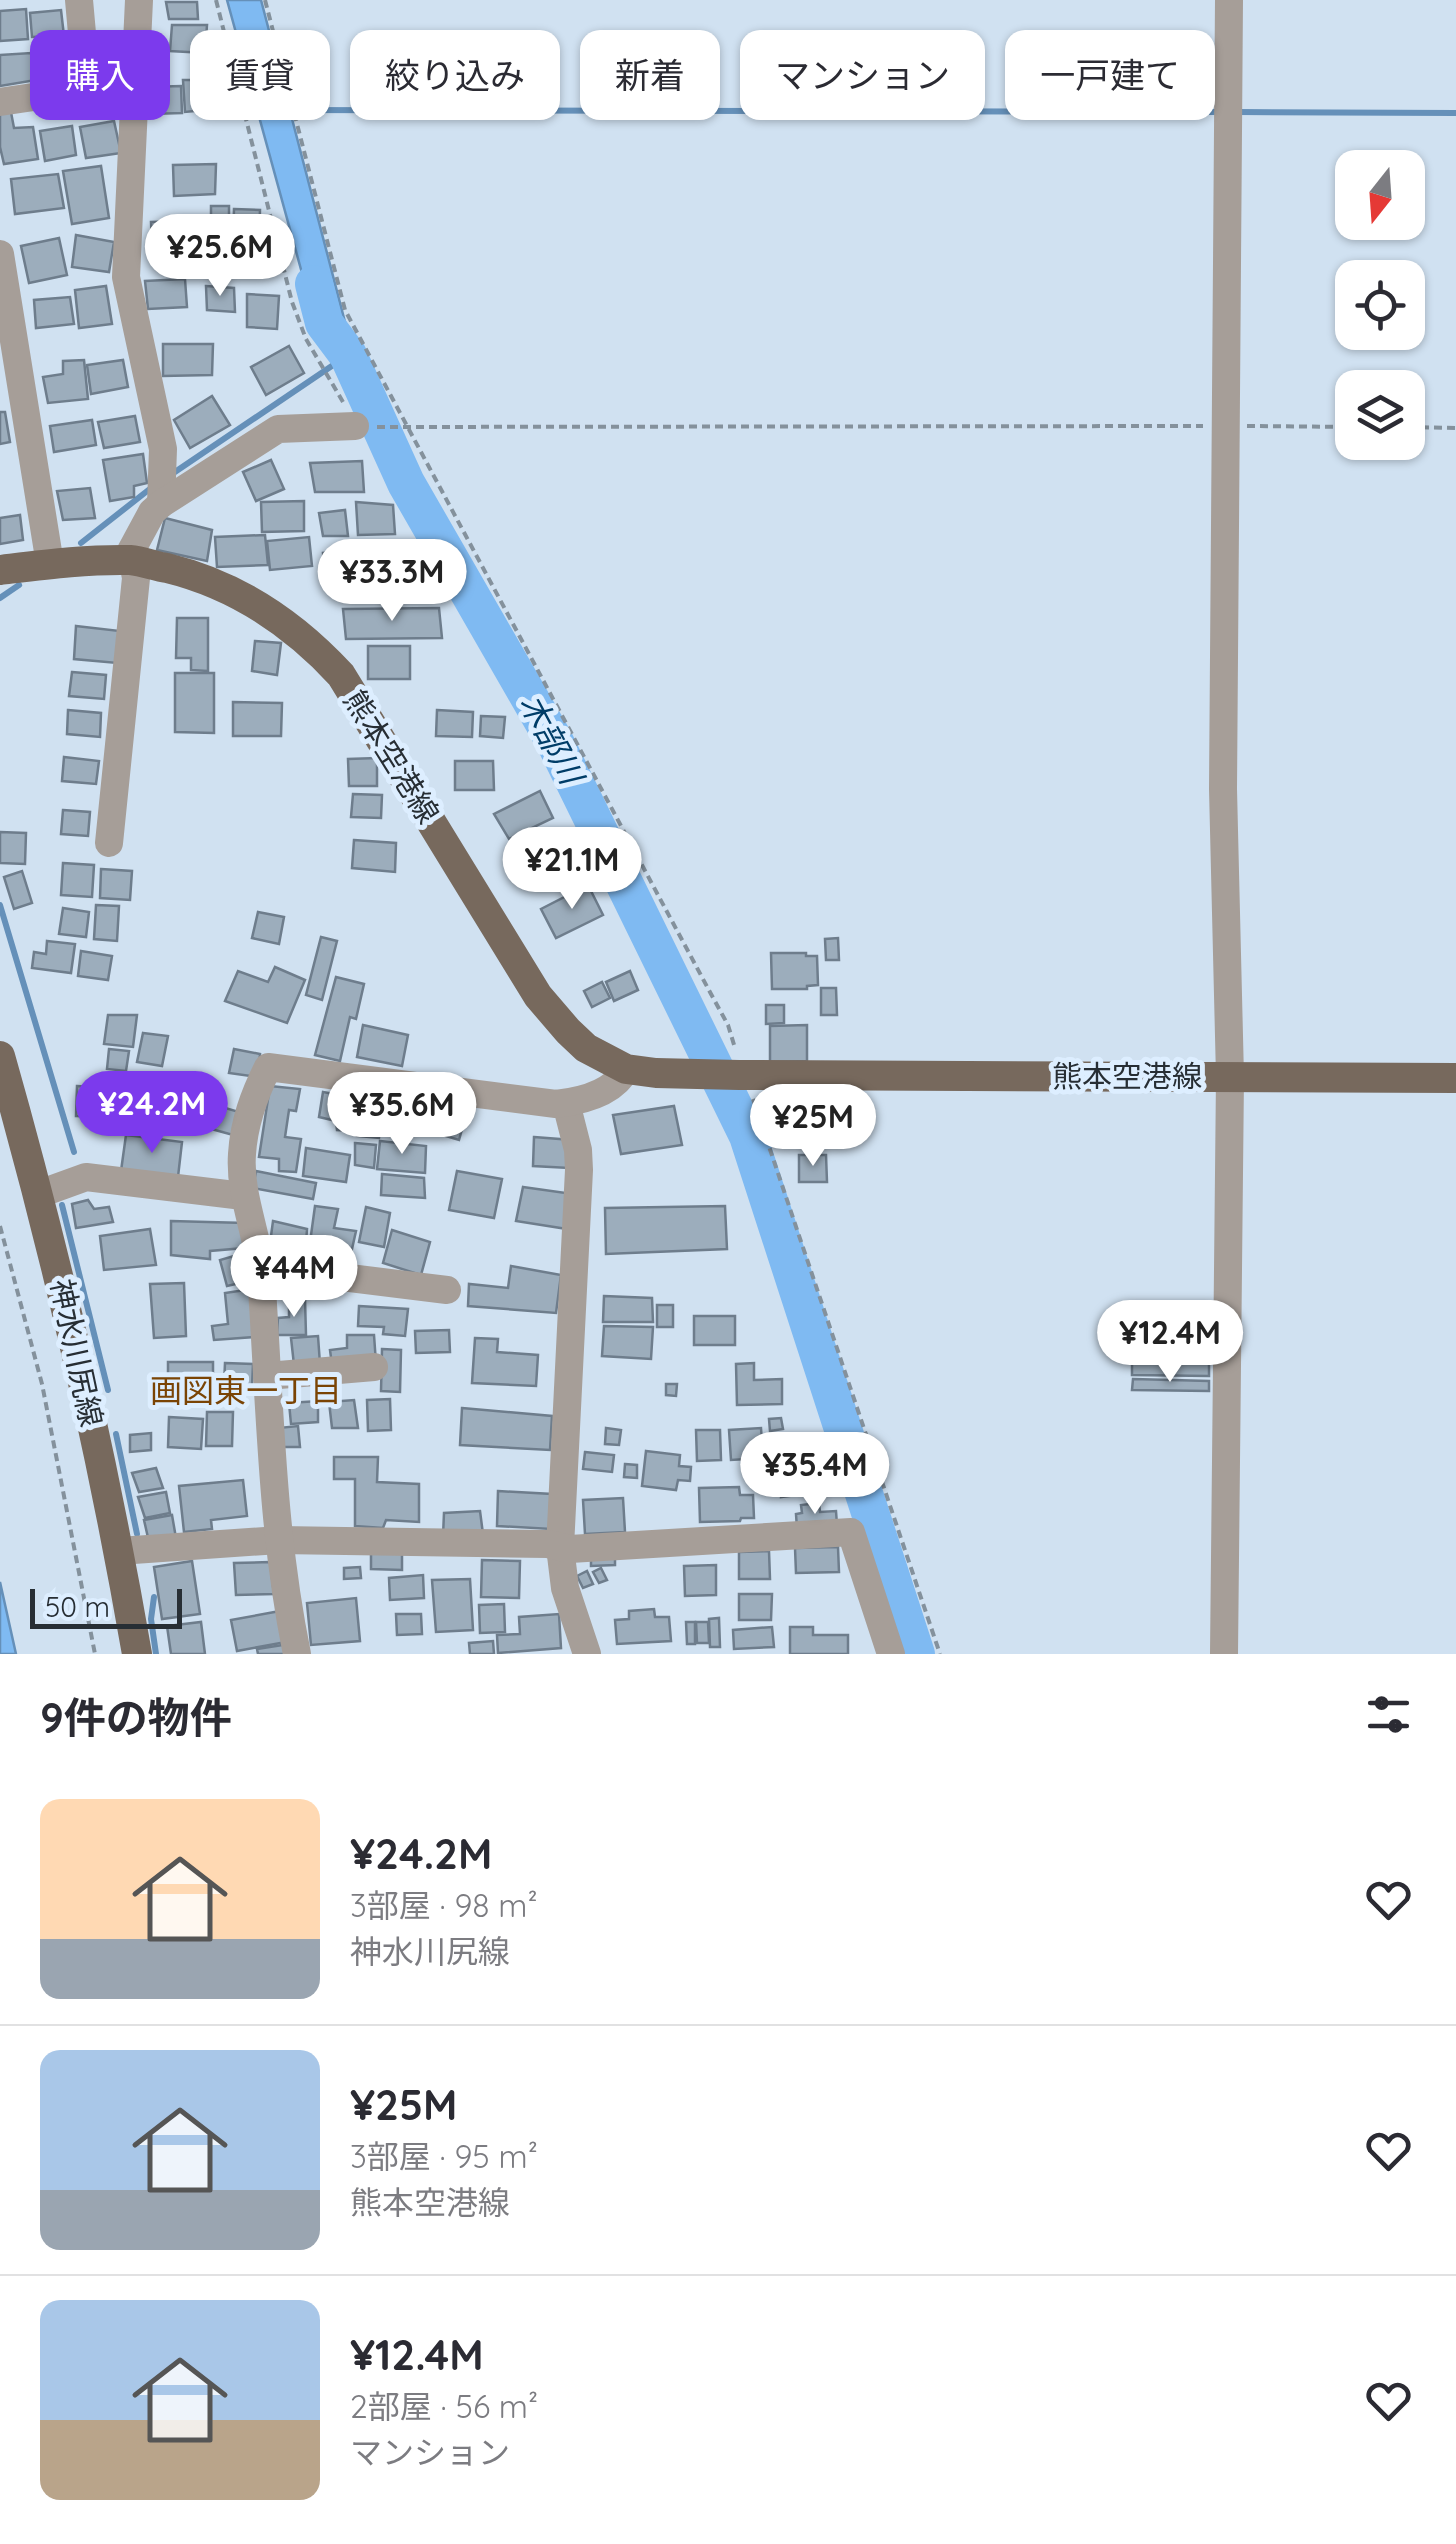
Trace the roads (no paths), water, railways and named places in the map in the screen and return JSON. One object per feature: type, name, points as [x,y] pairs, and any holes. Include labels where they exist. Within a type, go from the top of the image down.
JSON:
[{"type":"main road","name":"熊本空港線","points":[[0,570],[132,560],[177,571],[263,606],[317,648],[341,674],[538,996],[586,1048],[626,1069],[742,1075],[1456,1078]]},
{"type":"main road","name":"神水川尻線","points":[[0,1056],[39,1194],[119,1551],[137,1654]]},
{"type":"street","points":[[79,0],[82,30]]},
{"type":"street","points":[[138,30],[139,0]]},
{"type":"street","points":[[1224,1654],[1230,1077],[1224,790],[1229,0]]},
{"type":"street","points":[[0,102],[30,98]]},
{"type":"street","points":[[133,120],[126,277],[162,489]]},
{"type":"street","points":[[0,254],[6,324],[50,564]]},
{"type":"street","points":[[109,844],[136,578],[134,542],[162,489],[278,429],[366,426]]},
{"type":"street","points":[[297,1654],[279,1540],[260,1267],[243,1196],[241,1157],[254,1096],[268,1066],[512,1099],[566,1102],[617,1084],[626,1069]]},
{"type":"street","points":[[566,1102],[579,1170],[560,1547],[565,1588],[587,1654]]},
{"type":"street","points":[[39,1194],[86,1177],[243,1196]]},
{"type":"street","points":[[260,1267],[447,1290]]},
{"type":"street","points":[[267,1376],[374,1367]]},
{"type":"street","points":[[119,1551],[279,1540],[610,1547],[851,1532],[891,1654]]},
{"type":"water","points":[[227,0],[261,0],[269,30],[235,30]]},
{"type":"water","points":[[260,120],[292,120],[345,322],[319,335]]},
{"type":"water","points":[[0,1582],[16,1654],[0,1654]]},
{"type":"waterway","points":[[330,110],[1220,112]]},
{"type":"waterway","points":[[1238,112],[1456,113]]},
{"type":"waterway","name":"木部川","points":[[314,284],[324,323],[348,355],[406,483],[555,742],[748,1136],[916,1654]]},
{"type":"waterway","points":[[169,476],[348,355]]},
{"type":"waterway","points":[[81,543],[151,488]]},
{"type":"waterway","points":[[0,598],[19,585]]},
{"type":"waterway","points":[[0,905],[74,1152]]},
{"type":"waterway","points":[[62,1205],[108,1390]]},
{"type":"waterway","points":[[116,1434],[137,1534]]},
{"type":"waterway","points":[[154,1597],[151,1619],[156,1654]]},
{"type":"district","name":"画図東一丁目","points":[[246,1391]]}]
